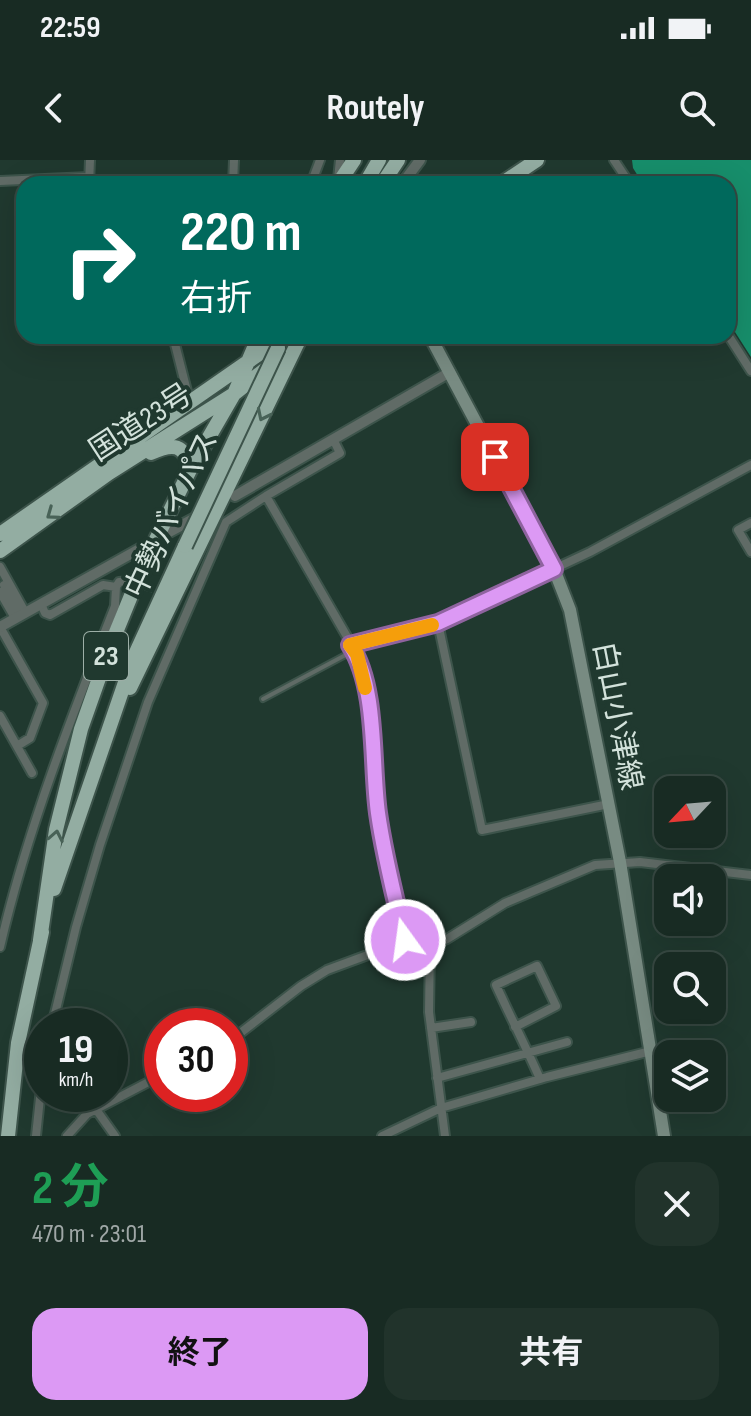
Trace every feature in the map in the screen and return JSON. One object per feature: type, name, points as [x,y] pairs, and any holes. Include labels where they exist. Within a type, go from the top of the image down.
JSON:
[{"type":"highway","points":[[515,176],[537,160]]},
{"type":"highway","name":"23","points":[[205,393],[244,357],[253,344]]},
{"type":"highway","name":"23","points":[[40,940],[54,840],[81,729],[110,647],[144,564],[190,470],[234,394],[256,344]]},
{"type":"highway","name":"国道23号","points":[[0,534],[249,362],[284,344]]},
{"type":"highway","name":"国道23号","points":[[0,551],[109,473],[234,394],[288,344]]},
{"type":"highway","name":"23","points":[[103,742],[292,344]]},
{"type":"highway","name":"中勢バイパス","points":[[8,1130],[18,1043],[40,940],[60,869],[103,742],[133,659],[185,546],[292,344]]},
{"type":"highway","points":[[109,473],[167,446],[185,453],[190,470]]},
{"type":"main road","name":"白山小津線","points":[[434,344],[554,569],[570,610],[620,862],[664,1136]]},
{"type":"street","points":[[175,344],[190,403]]},
{"type":"street","points":[[734,344],[751,371]]},
{"type":"street","points":[[235,496],[450,372]]},
{"type":"street","points":[[56,1008],[100,845],[148,702],[226,522],[340,453],[333,439]]},
{"type":"street","points":[[352,647],[438,623],[590,552],[751,465]]},
{"type":"street","points":[[266,496],[352,647],[373,728],[378,811],[388,868],[408,945]]},
{"type":"street","points":[[169,532],[205,513]]},
{"type":"street","points":[[751,523],[738,530],[751,552]]},
{"type":"street","points":[[17,746],[30,738],[43,703],[0,627],[143,547]]},
{"type":"street","points":[[0,567],[20,615]]},
{"type":"street","points":[[0,947],[34,822],[115,606],[116,587],[119,582],[130,581]]},
{"type":"street","points":[[41,604],[45,613],[50,615],[103,585],[116,587]]},
{"type":"street","points":[[2,588],[20,615]]},
{"type":"street","points":[[179,599],[190,602]]},
{"type":"street","points":[[438,623],[482,830],[609,804]]},
{"type":"street","points":[[0,716],[32,773]]},
{"type":"street","points":[[248,1027],[327,970],[373,953],[408,945],[430,946],[447,939],[489,911],[595,865],[658,863],[751,875]]},
{"type":"street","points":[[430,946],[428,981],[431,1028],[445,1136]]},
{"type":"street","points":[[515,1027],[556,1006],[537,966],[496,985],[515,1027],[540,1079]]},
{"type":"street","points":[[431,1028],[471,1022]]},
{"type":"street","points":[[437,1078],[567,1042]]},
{"type":"street","points":[[382,1136],[441,1108],[651,1051]]},
{"type":"street","points":[[36,1136],[39,1112]]},
{"type":"street","points":[[67,1136],[91,1112]]},
{"type":"street","points":[[98,1112],[115,1136]]},
{"type":"lane","points":[[263,699],[352,647]]},
{"type":"shaded area","points":[[632,160],[751,160],[751,357],[736,334],[736,176],[638,176]]},
{"type":"tunnel","points":[[134,583],[167,594]]},
{"type":"slow traffic","points":[[365,688],[357,654],[350,645],[432,625]]},
{"type":"route","points":[[405,940],[378,811],[373,728],[357,654],[350,645],[438,623],[554,569],[495,457]]}]
